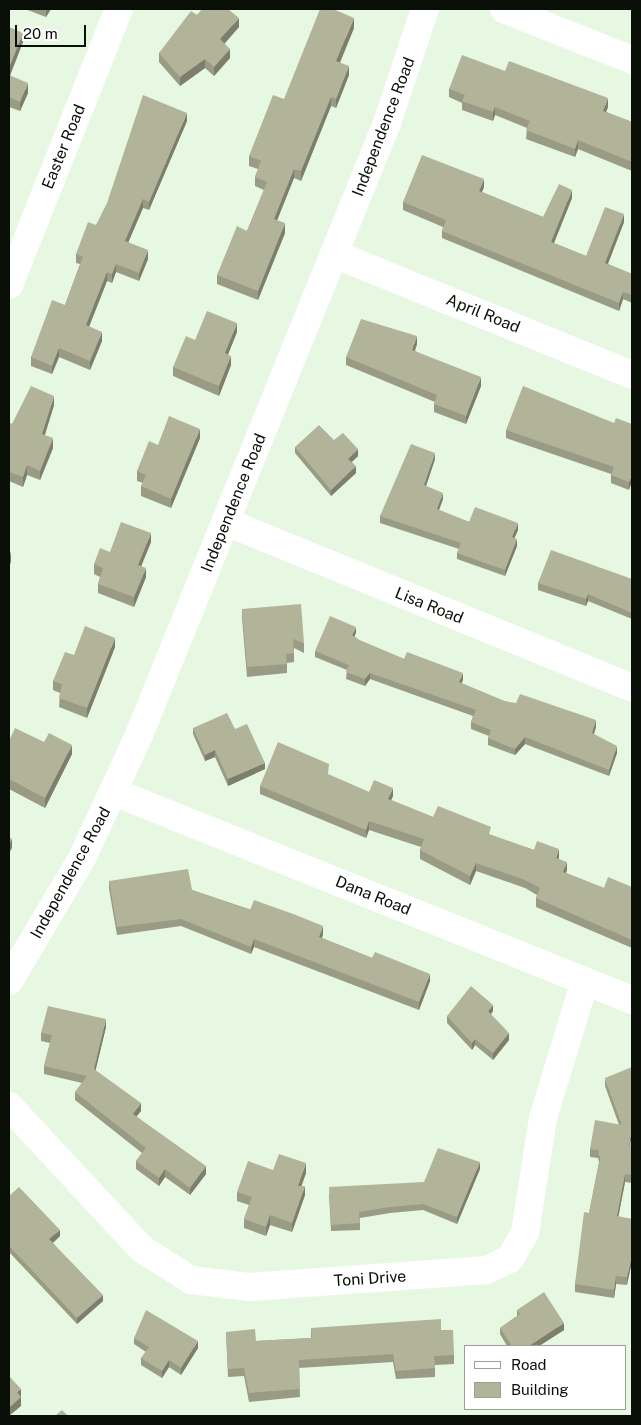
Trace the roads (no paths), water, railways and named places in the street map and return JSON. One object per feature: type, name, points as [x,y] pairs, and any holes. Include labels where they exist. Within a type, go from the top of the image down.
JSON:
[{"type":"street","name":"Easter Road","points":[[9,285],[119,9]]},
{"type":"street","name":"Independence Road","points":[[9,981],[64,891],[114,792],[226,522],[402,83],[425,9]]},
{"type":"street","points":[[504,9],[632,60]]},
{"type":"street","name":"April Road","points":[[334,254],[632,374]]},
{"type":"street","name":"Lisa Road","points":[[226,522],[632,688]]},
{"type":"street","name":"Dana Road","points":[[114,792],[632,1000]]},
{"type":"street","name":"Toni Drive","points":[[9,1106],[142,1249],[191,1280],[249,1287],[488,1270],[510,1259],[525,1233],[543,1118],[585,981]]}]
